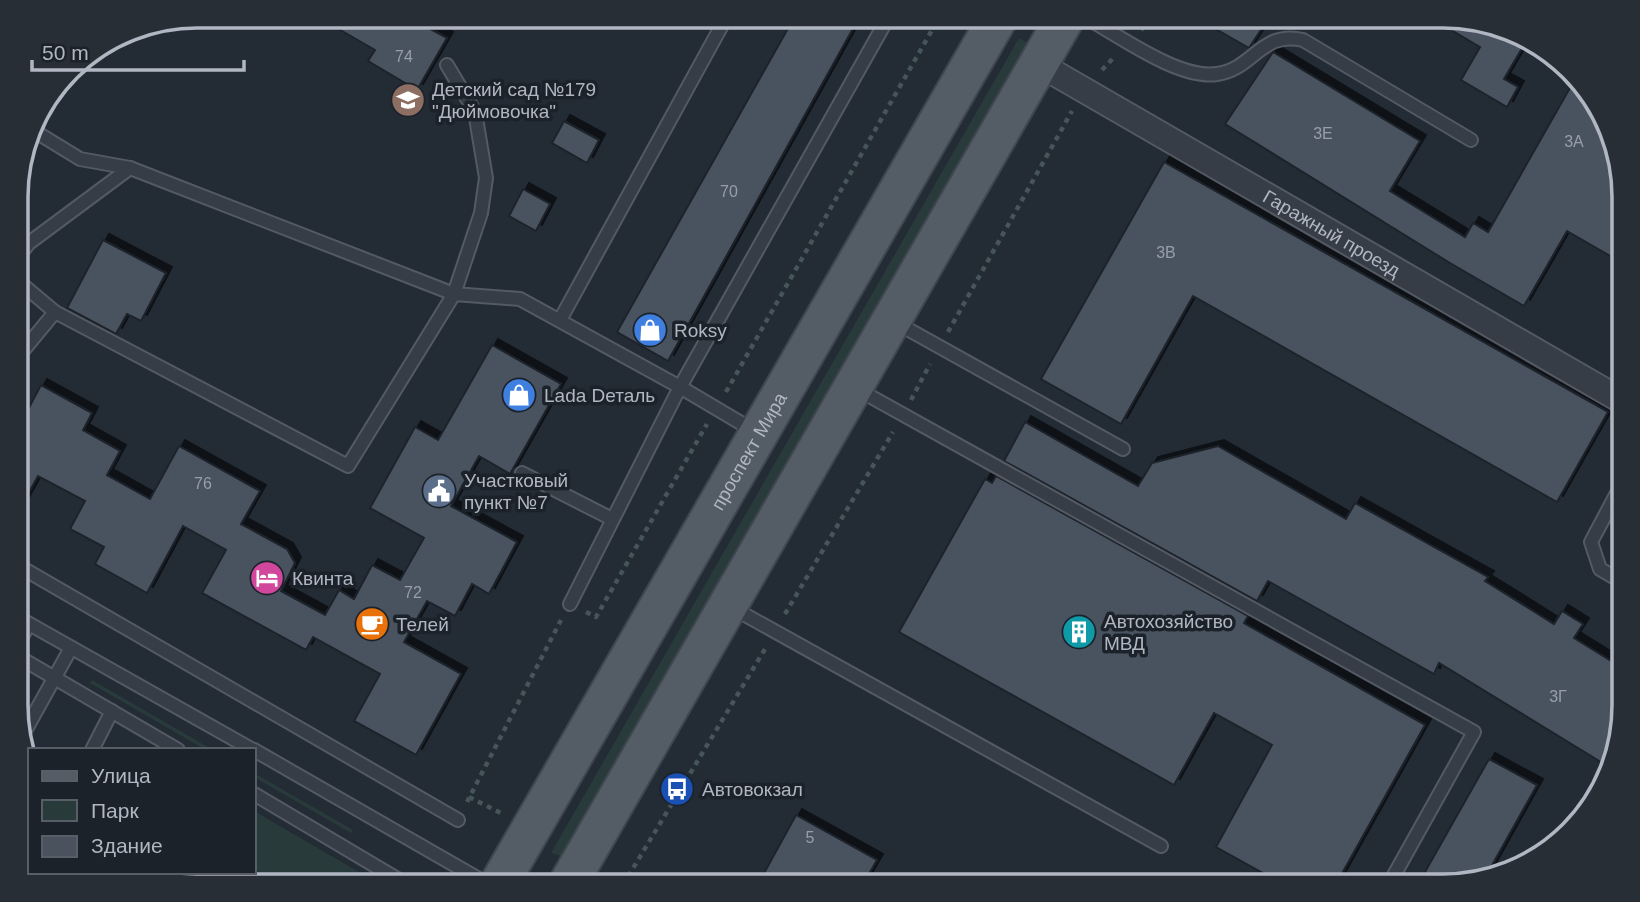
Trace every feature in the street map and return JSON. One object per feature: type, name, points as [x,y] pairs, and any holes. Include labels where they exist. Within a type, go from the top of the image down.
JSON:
[{"type":"main road","name":"проспект Мира","points":[[505,874],[992,28]]},
{"type":"main road","points":[[574,874],[1059,28]]},
{"type":"street","name":"Гаражный проезд","points":[[1039,64],[1612,395]]},
{"type":"lane","points":[[559,320],[720,28]]},
{"type":"lane","points":[[570,604],[680,387],[882,28]]},
{"type":"lane","points":[[1106,28],[1163,61],[1194,73],[1215,75],[1237,68],[1277,39],[1286,36],[1303,40],[1471,141]]},
{"type":"lane","points":[[28,289],[55,312],[348,466],[454,294],[481,213],[486,178],[475,112],[447,65]]},
{"type":"lane","points":[[40,135],[80,159],[130,168],[454,294],[520,299],[759,434]]},
{"type":"lane","points":[[28,244],[130,168]]},
{"type":"lane","points":[[28,345],[55,312]]},
{"type":"lane","points":[[892,320],[1123,449]]},
{"type":"lane","points":[[853,387],[1474,732],[1395,874]]},
{"type":"lane","points":[[522,473],[612,519]]},
{"type":"lane","points":[[1612,503],[1591,542],[1600,569],[1612,576]]},
{"type":"lane","points":[[28,571],[457,820]]},
{"type":"lane","points":[[728,605],[1161,846]]},
{"type":"lane","points":[[29,624],[249,748]]},
{"type":"lane","points":[[29,724],[71,648]]},
{"type":"lane","points":[[28,662],[175,748]]},
{"type":"lane","points":[[93,748],[112,711]]},
{"type":"lane","points":[[256,752],[470,874]]},
{"type":"lane","points":[[256,795],[389,874]]},
{"type":"path","points":[[720,402],[933,28]]},
{"type":"path","points":[[908,406],[1084,89],[1142,28]]},
{"type":"path","points":[[457,820],[570,604],[596,617],[709,421]]},
{"type":"path","points":[[780,623],[898,423]]},
{"type":"path","points":[[630,874],[767,646]]},
{"type":"path","points":[[469,797],[514,820]]},
{"type":"path","points":[[621,871],[627,874]]},
{"type":"green space","points":[[1019,38],[1030,44],[564,857],[551,853]]},
{"type":"green space","points":[[92,680],[210,748],[203,748],[90,683]]},
{"type":"green space","points":[[256,774],[353,830],[351,833],[256,778]]},
{"type":"green space","points":[[256,812],[362,874],[263,874],[256,870]]},
{"type":"building","points":[[337,28],[428,28],[447,38],[417,90],[368,61],[375,50]]},
{"type":"building","points":[[788,28],[853,28],[668,361],[617,332]]},
{"type":"building","points":[[1214,28],[1262,28],[1249,48]]},
{"type":"building","points":[[1448,28],[1487,34],[1522,48],[1504,79],[1518,87],[1507,107],[1461,80],[1480,47]]},
{"type":"building","points":[[1273,52],[1420,141],[1390,191],[1465,237],[1473,223],[1488,232],[1570,87],[1599,132],[1609,164],[1612,186],[1612,257],[1567,231],[1524,306],[1225,124]]},
{"type":"building","points":[[564,121],[599,140],[587,163],[552,143]]},
{"type":"building","points":[[1164,162],[1608,412],[1557,502],[1193,296],[1121,424],[1041,379]]},
{"type":"building","points":[[523,189],[550,204],[536,231],[509,216]]},
{"type":"building","points":[[103,240],[166,273],[141,321],[127,314],[116,334],[67,308]]},
{"type":"building","points":[[492,345],[561,384],[510,474],[479,456],[451,506],[517,542],[489,594],[472,584],[455,616],[427,601],[404,642],[461,674],[416,755],[354,721],[380,674],[313,637],[306,650],[202,593],[226,550],[183,526],[147,593],[95,564],[104,547],[70,529],[85,501],[38,476],[28,494],[28,409],[41,385],[92,413],[83,430],[120,451],[107,475],[150,499],[179,446],[260,491],[241,524],[287,549],[295,563],[281,591],[325,615],[339,590],[354,599],[372,565],[400,580],[424,538],[370,508],[415,427],[438,440]]},
{"type":"building","points":[[1025,422],[1138,486],[1152,463],[1218,446],[1346,519],[1355,503],[1488,577],[1485,581],[1554,624],[1562,611],[1583,624],[1574,638],[1612,662],[1612,716],[1602,763],[1439,663],[1434,674],[1268,581],[1257,601],[1004,461]]},
{"type":"building","name":"Автохозяйство МВД","points":[[996,476],[1248,616],[1244,623],[1425,725],[1342,874],[1264,874],[1216,847],[1272,745],[1214,713],[1174,785],[899,632],[985,479],[992,483]]},
{"type":"building","points":[[1489,759],[1537,785],[1491,867],[1454,874],[1424,874]]},
{"type":"building","points":[[796,815],[877,860],[869,874],[764,874]]},
{"type":"place","name":"Детский сад №179 \"Дюймовочка\"","points":[[408,100]]},
{"type":"place","name":"Roksy","points":[[650,330]]},
{"type":"place","name":"Lada Dеталь","points":[[519,395]]},
{"type":"place","name":"Участковый пункт №7","points":[[439,491]]},
{"type":"place","name":"Квинта","points":[[267,578]]},
{"type":"place","name":"Телей","points":[[372,624]]},
{"type":"place","name":"Автохозяйство МВД","points":[[1079,632]]},
{"type":"place","name":"Автовокзал","points":[[677,789]]}]
